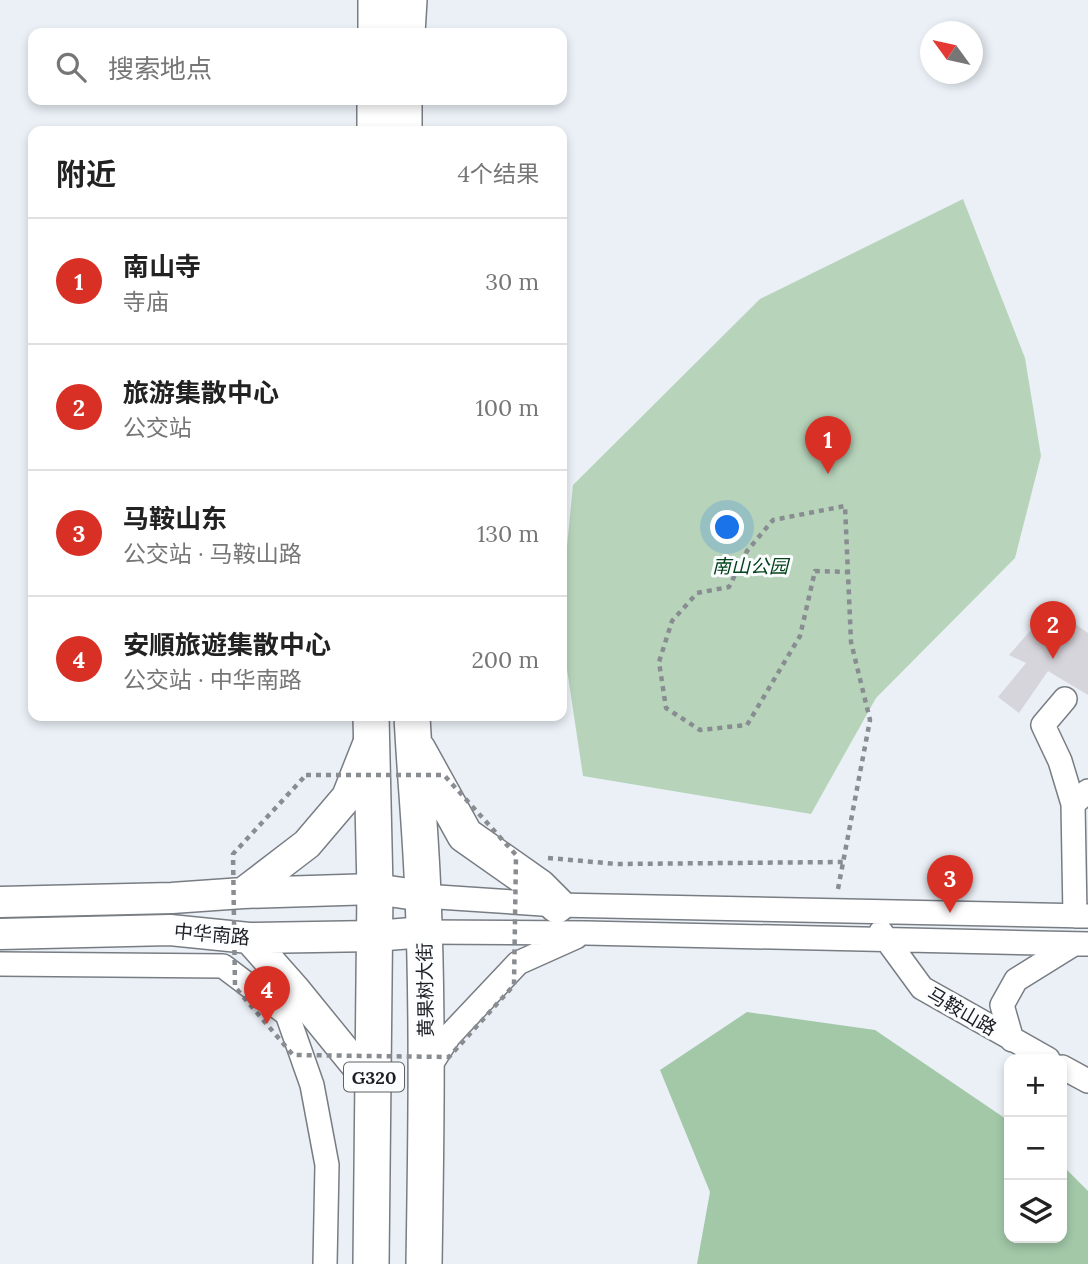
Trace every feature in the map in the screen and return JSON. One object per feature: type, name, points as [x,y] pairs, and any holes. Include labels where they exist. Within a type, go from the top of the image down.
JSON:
[{"type":"highway","points":[[376,0],[376,28]]},
{"type":"highway","points":[[407,28],[409,0]]},
{"type":"highway","points":[[375,105],[375,126]]},
{"type":"highway","points":[[404,105],[404,126]]},
{"type":"highway","name":"G320","points":[[371,725],[375,889],[371,1264]]},
{"type":"highway","points":[[413,728],[465,835],[539,887],[557,905]]},
{"type":"highway","name":"黄果树大街","points":[[413,728],[424,932],[424,1264]]},
{"type":"main road","points":[[243,893],[307,844],[346,797],[371,725]]},
{"type":"main road","name":"中华南路","points":[[0,902],[375,889],[423,896]]},
{"type":"main road","name":"中华南路","points":[[0,934],[170,930],[249,938],[374,936],[424,932]]},
{"type":"main road","points":[[249,938],[374,1087]]},
{"type":"street","points":[[423,896],[557,905],[1081,916],[1080,798],[1043,726],[1065,699]]},
{"type":"street","name":"马鞍山路","points":[[867,911],[922,988],[1039,1054]]},
{"type":"street","points":[[424,932],[1082,944]]},
{"type":"street","points":[[426,1071],[449,1036],[518,963],[586,933]]},
{"type":"street","points":[[1012,1040],[1002,1005],[1016,980],[1082,944]]},
{"type":"street","points":[[0,964],[223,966],[288,1014],[312,1085],[327,1165],[325,1264]]},
{"type":"street","points":[[1067,1070],[1088,1081]]},
{"type":"path","points":[[834,911],[870,720],[851,642],[848,572],[845,506],[773,520],[747,551],[729,587],[697,593],[672,621],[659,662],[666,708],[700,730],[747,724],[800,636],[816,571],[848,572]]},
{"type":"path","points":[[516,855],[514,985],[449,1057],[293,1055],[235,987],[233,854],[306,775],[444,775],[516,855],[529,856]]},
{"type":"path","points":[[541,857],[617,864],[843,862]]},
{"type":"green space","name":"南山公园","points":[[963,199],[1025,358],[1041,456],[1015,558],[876,698],[811,814],[583,776],[567,669],[567,547],[573,485],[760,299]]},
{"type":"green space","points":[[747,1012],[875,1030],[1004,1118],[1004,1243],[1067,1243],[1067,1170],[1088,1191],[1088,1264],[697,1264],[710,1192],[660,1070]]},
{"type":"building","points":[[1051,607],[1088,633],[1088,695],[1048,671],[1019,713],[998,697],[1026,663],[1009,655]]},
{"type":"place","name":"南山寺","points":[[828,474]]},
{"type":"place","name":"旅游集散中心","points":[[1053,659]]},
{"type":"place","name":"马鞍山东","points":[[950,913]]},
{"type":"place","name":"安順旅遊集散中心","points":[[267,1024]]}]
